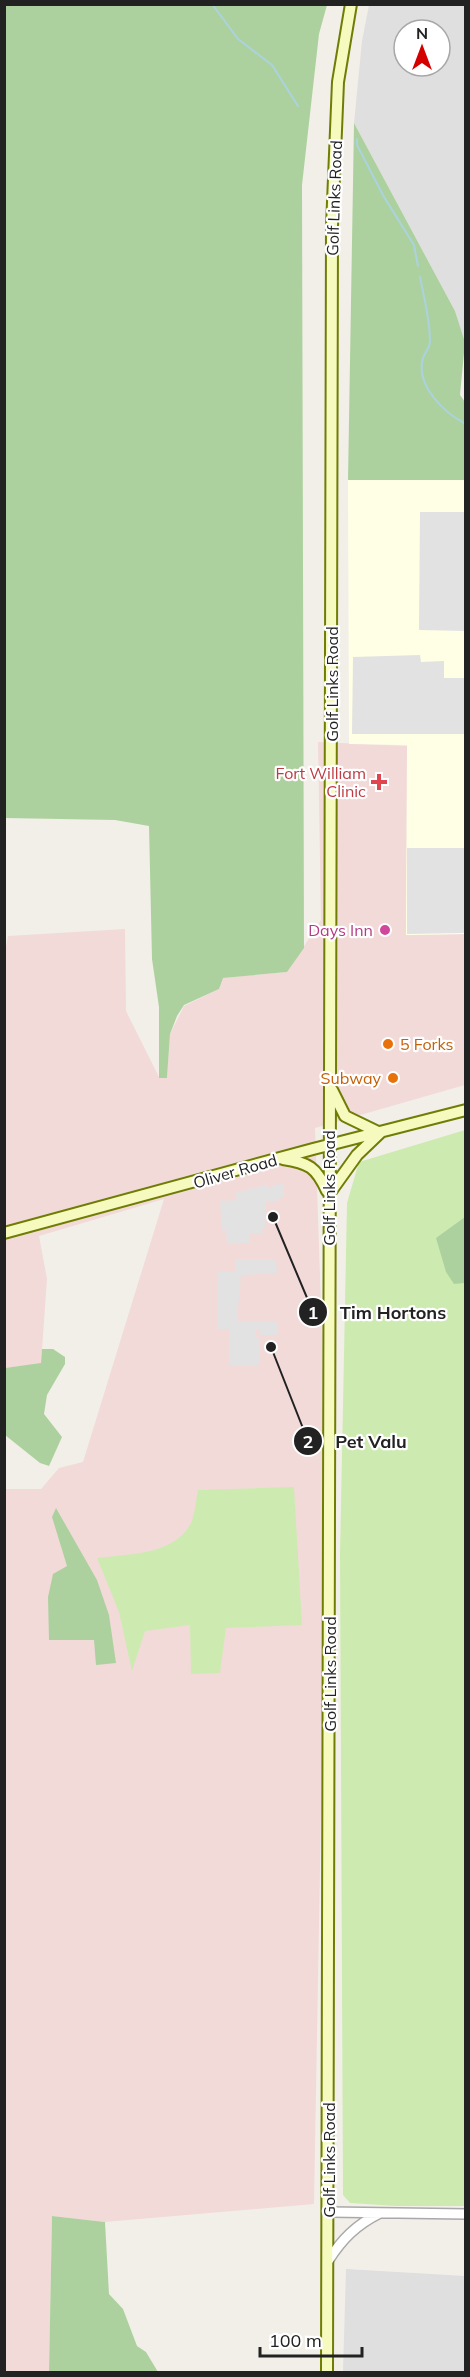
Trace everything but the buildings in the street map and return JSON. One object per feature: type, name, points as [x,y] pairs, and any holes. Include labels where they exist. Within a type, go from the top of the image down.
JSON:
[{"type":"main road","name":"Golf Links Road","points":[[327,2373],[330,2212],[329,1085],[332,930],[332,226],[338,82],[351,4]]},
{"type":"main road","points":[[280,1158],[297,1161],[317,1171],[329,1194],[357,1155],[380,1132],[345,1116],[329,1085]]},
{"type":"main road","name":"Oliver Road","points":[[4,1233],[329,1144],[465,1110]]},
{"type":"street","points":[[330,2212],[465,2214]]},
{"type":"street","points":[[328,2261],[339,2242],[359,2223],[382,2212]]},
{"type":"shaded area","points":[[369,5],[465,5],[465,342],[455,311],[354,123],[362,41]]},
{"type":"shaded area","points":[[348,480],[465,480],[465,934],[406,935],[407,745],[349,744]]},
{"type":"shaded area","points":[[420,512],[465,512],[465,631],[419,630]]},
{"type":"shaded area","points":[[420,655],[421,662],[444,661],[444,678],[465,678],[465,734],[352,734],[353,657]]},
{"type":"shaded area","points":[[318,742],[408,746],[406,935],[465,934],[465,1085],[315,1128],[322,1336],[323,1702],[314,2204],[105,2222],[52,2216],[49,2372],[5,2372],[5,1489],[41,1489],[59,1468],[83,1462],[164,1199],[39,1236],[47,1279],[41,1364],[5,1368],[4,957],[8,936],[125,929],[126,1011],[159,1077],[167,1078],[170,1034],[184,1006],[219,989],[222,978],[287,972],[321,920]]},
{"type":"shaded area","points":[[407,848],[465,848],[465,933],[407,934]]},
{"type":"shaded area","points":[[284,1184],[284,1198],[266,1202],[263,1233],[250,1233],[250,1243],[227,1244],[226,1230],[222,1230],[220,1201],[237,1200],[235,1193],[266,1185],[271,1189],[272,1185]]},
{"type":"shaded area","points":[[235,1259],[276,1259],[277,1273],[241,1275],[237,1321],[278,1322],[278,1335],[260,1335],[260,1329],[256,1329],[256,1337],[260,1338],[260,1365],[229,1365],[229,1329],[218,1329],[218,1272],[235,1272]]},
{"type":"shaded area","points":[[346,2269],[465,2276],[465,2372],[343,2372]]},
{"type":"green space","points":[[5,4],[327,5],[319,34],[302,185],[304,948],[287,972],[223,978],[219,989],[184,1005],[170,1034],[167,1078],[159,1078],[159,1007],[152,959],[149,826],[115,820],[5,818]]},
{"type":"green space","points":[[354,123],[455,311],[465,342],[460,395],[465,402],[465,480],[348,480]]},
{"type":"green space","points":[[465,1130],[465,2206],[350,2203],[343,2195],[340,1555],[347,1203],[359,1162]]},
{"type":"green space","points":[[465,1217],[465,1283],[454,1284],[446,1272],[436,1238]]},
{"type":"green space","points":[[42,1349],[53,1349],[65,1357],[65,1364],[47,1395],[44,1414],[62,1437],[49,1466],[40,1463],[5,1435],[5,1368],[41,1363]]},
{"type":"green space","points":[[294,1487],[302,1625],[226,1628],[220,1673],[191,1674],[190,1625],[145,1631],[132,1671],[119,1612],[97,1558],[137,1554],[163,1547],[174,1541],[184,1534],[191,1523],[198,1490]]},
{"type":"green space","points":[[56,1508],[97,1580],[109,1615],[116,1663],[96,1665],[94,1640],[49,1640],[48,1597],[53,1574],[67,1566],[52,1517]]},
{"type":"green space","points":[[52,2216],[105,2222],[109,2294],[123,2309],[137,2346],[146,2352],[158,2372],[49,2372]]},
{"type":"waterway","points":[[212,4],[238,39],[272,65],[298,106]]},
{"type":"waterway","points":[[357,139],[357,145],[384,197],[414,245],[418,266]]},
{"type":"waterway","points":[[420,277],[430,341],[423,358],[423,378],[433,397],[449,413],[466,424]]},
{"type":"place","name":"Fort William Clinic","points":[[379,782]]},
{"type":"place","name":"Days Inn","points":[[385,930]]},
{"type":"place","name":"5 Forks","points":[[388,1044]]},
{"type":"place","name":"Subway","points":[[393,1078]]},
{"type":"place","name":"Tim Hortons","points":[[273,1217]]},
{"type":"place","name":"Pet Valu","points":[[271,1347]]}]
